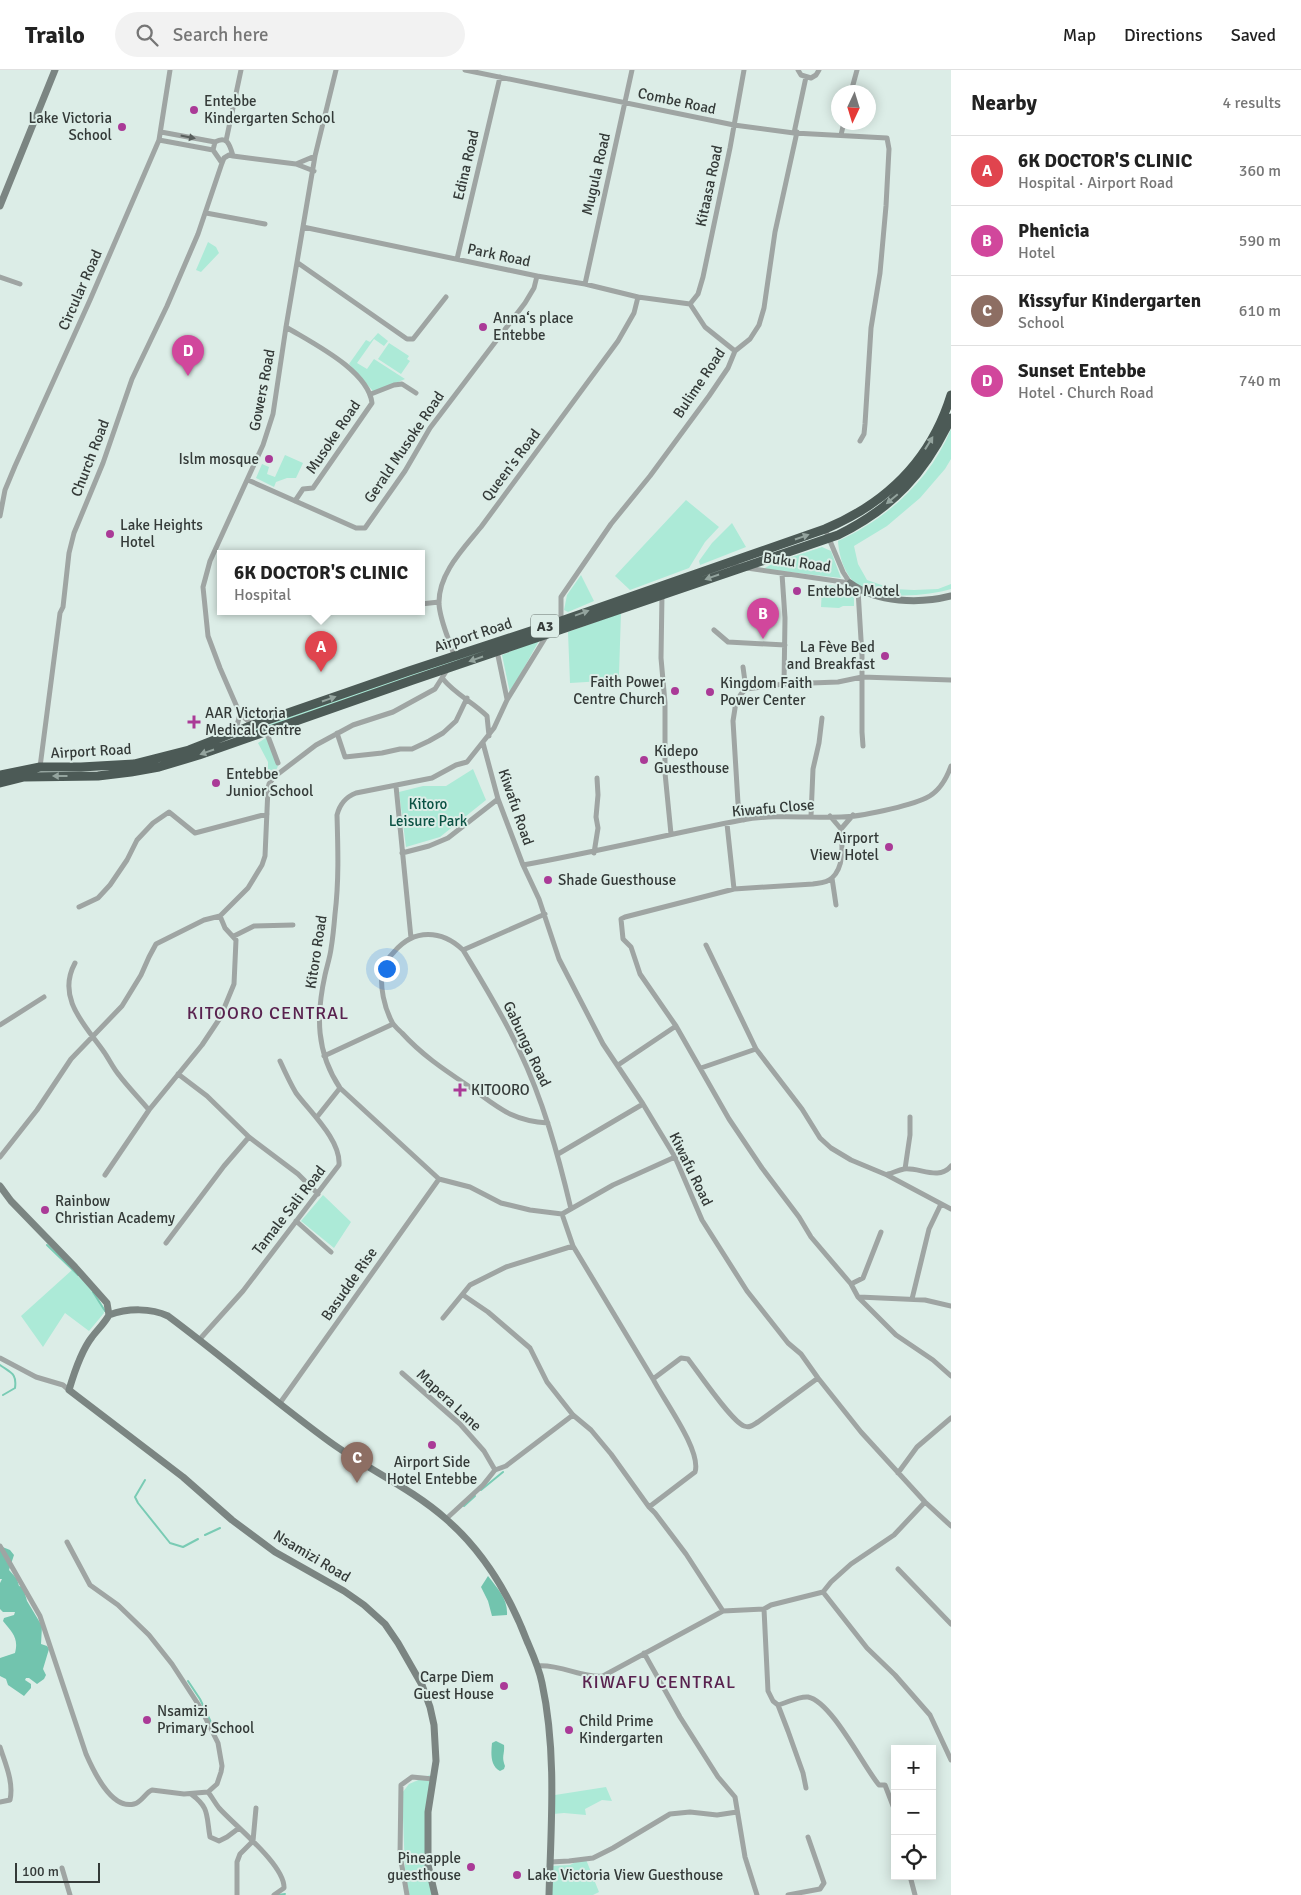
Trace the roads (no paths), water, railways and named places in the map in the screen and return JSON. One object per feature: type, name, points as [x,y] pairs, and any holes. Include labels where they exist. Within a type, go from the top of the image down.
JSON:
[{"type":"highway","name":"Airport Road","points":[[0,775],[134,764],[266,731],[547,634],[727,562],[825,529],[864,510],[902,478],[922,454],[938,428],[951,395]]},
{"type":"highway","name":"Airport Road","points":[[236,737],[253,726],[454,655],[561,620],[600,612],[662,594],[829,538],[874,514],[908,486],[936,449],[951,418]]},
{"type":"highway","name":"Airport Road","points":[[0,783],[40,772]]},
{"type":"street","points":[[0,206],[55,70]]},
{"type":"street","name":"Circular Road","points":[[0,516],[5,490],[15,466],[90,300],[159,140],[170,70]]},
{"type":"street","points":[[226,141],[241,70]]},
{"type":"street","name":"Gowers Road","points":[[253,726],[240,714],[208,636],[203,587],[210,561],[269,432],[315,156],[336,70]]},
{"type":"street","name":"Combe Road","points":[[465,70],[734,125],[795,132],[887,138],[889,149],[881,265],[871,328],[866,424],[860,441]]},
{"type":"street","name":"Mugula Road","points":[[584,284],[632,70]]},
{"type":"street","name":"Kitaasa Road","points":[[690,304],[698,294],[703,277],[744,70]]},
{"type":"street","points":[[798,70],[801,75],[806,77],[816,75],[819,70]]},
{"type":"street","points":[[853,85],[857,70]]},
{"type":"street","name":"Edina Road","points":[[457,259],[500,77]]},
{"type":"street","name":"Bulime Road","points":[[561,620],[561,597],[611,524],[650,476],[709,396],[728,368],[735,351],[750,339],[759,325],[764,308],[775,232],[806,77]]},
{"type":"street","points":[[841,135],[842,130]]},
{"type":"street","points":[[161,132],[215,142],[220,140],[226,141],[230,144],[233,156]]},
{"type":"street","points":[[159,140],[213,150],[222,163],[224,158],[229,155],[296,164],[314,171]]},
{"type":"street","points":[[213,150],[215,142]]},
{"type":"street","points":[[296,164],[315,156]]},
{"type":"street","name":"Church Road","points":[[40,772],[58,623],[63,607],[72,540],[103,463],[132,379],[167,306],[206,213],[222,163]]},
{"type":"street","points":[[206,213],[265,224]]},
{"type":"street","name":"Park Road","points":[[303,227],[537,276],[584,284],[638,297],[690,304]]},
{"type":"street","points":[[298,263],[406,339],[413,339],[446,297]]},
{"type":"street","name":"Gerald Musoke Road","points":[[248,480],[356,528],[368,526],[405,471],[430,428],[525,303],[534,288],[537,276]]},
{"type":"street","points":[[0,277],[20,284]]},
{"type":"street","name":"Queen's Road","points":[[454,655],[442,620],[439,602],[445,576],[456,557],[618,341],[634,313],[638,297]]},
{"type":"street","points":[[690,304],[705,327],[735,351]]},
{"type":"street","name":"Musoke Road","points":[[286,327],[348,367],[371,394],[372,403],[313,488],[303,489],[295,501]]},
{"type":"street","points":[[371,394],[394,385],[402,384],[416,393]]},
{"type":"street","name":"Buku Road","points":[[825,529],[843,572],[850,583],[858,590],[878,596],[904,600],[939,599],[951,596]]},
{"type":"street","name":"Buku Road","points":[[727,562],[740,567],[850,583]]},
{"type":"street","points":[[782,574],[785,645],[784,684]]},
{"type":"street","points":[[858,590],[862,656],[863,746]]},
{"type":"street","points":[[662,594],[661,658],[665,702],[665,773],[671,834]]},
{"type":"street","points":[[425,604],[439,602]]},
{"type":"street","points":[[714,630],[728,642],[785,645]]},
{"type":"street","name":"Kitoro Road","points":[[547,634],[507,700],[489,736],[467,762],[456,765],[432,778],[356,792],[348,796],[339,808],[337,815],[339,864],[335,910],[318,1028],[324,1056],[331,1075],[340,1088],[439,1178],[470,1187],[501,1203],[530,1210],[562,1214]]},
{"type":"street","points":[[497,651],[507,700]]},
{"type":"street","points":[[744,667],[746,689]]},
{"type":"street","points":[[0,1157],[38,1110],[71,1058],[111,1018],[133,990],[157,943],[204,920],[220,916],[248,888],[262,865],[265,856],[269,784],[274,777],[316,745],[337,733],[402,707],[435,689],[449,668]]},
{"type":"street","points":[[744,820],[738,803],[733,721],[736,702],[746,689],[784,684],[838,682],[862,677],[951,680]]},
{"type":"street","points":[[442,679],[451,689],[466,698],[487,716],[489,736]]},
{"type":"street","points":[[337,733],[345,757],[412,749],[443,732],[456,721],[466,698]]},
{"type":"street","points":[[236,737],[240,714]]},
{"type":"street","points":[[812,816],[813,769],[822,718]]},
{"type":"street","points":[[266,731],[278,763]]},
{"type":"street","name":"Kiwafu Road","points":[[482,743],[498,799],[523,866],[544,914],[559,959],[603,1044],[675,1157],[702,1220],[722,1255],[747,1291],[788,1343],[801,1354],[861,1432],[925,1502],[951,1526]]},
{"type":"street","name":"Kiwafu Close","points":[[523,866],[594,853],[671,834],[744,820],[812,816],[841,817],[900,806],[925,799],[939,789],[951,766]]},
{"type":"street","points":[[594,853],[598,828],[596,818],[597,778]]},
{"type":"street","points":[[396,786],[411,938],[400,945],[385,963],[382,970],[384,1002],[393,1024],[439,1067],[502,1110],[515,1118],[530,1122],[548,1123]]},
{"type":"street","points":[[402,852],[429,846],[448,838],[498,799]]},
{"type":"street","points":[[79,907],[98,898],[123,866],[137,840],[153,823],[169,812],[195,833],[267,814]]},
{"type":"street","points":[[841,829],[853,815]]},
{"type":"street","points":[[830,816],[841,829],[842,855],[838,868],[832,878],[813,884],[734,889],[621,919],[624,939],[631,947],[640,974],[676,1026],[729,1119],[811,1236],[851,1284],[858,1297],[896,1335],[933,1360],[951,1376]]},
{"type":"street","points":[[727,824],[734,889]]},
{"type":"street","points":[[832,878],[836,905]]},
{"type":"street","points":[[463,950],[544,914]]},
{"type":"street","points":[[105,1176],[149,1110],[214,1028],[231,992],[236,940],[225,928],[220,916]]},
{"type":"street","points":[[234,936],[254,926],[293,925]]},
{"type":"street","name":"Gabunga Road","points":[[411,938],[427,933],[444,937],[456,943],[463,950],[505,1021],[520,1051],[548,1123],[558,1154],[571,1209]]},
{"type":"street","points":[[706,945],[756,1049],[802,1108],[820,1138],[842,1156],[888,1174],[951,1209]]},
{"type":"street","points":[[75,963],[69,978],[71,1002],[91,1036],[104,1051],[118,1074],[149,1110]]},
{"type":"street","points":[[0,1025],[44,997]]},
{"type":"street","points":[[324,1056],[393,1024]]},
{"type":"street","points":[[618,1065],[676,1026]]},
{"type":"street","points":[[701,1068],[756,1049]]},
{"type":"street","points":[[280,1061],[294,1089],[306,1106],[317,1117],[340,1088]]},
{"type":"street","points":[[178,1074],[207,1096],[249,1137],[298,1174],[318,1194]]},
{"type":"street","points":[[558,1154],[643,1104]]},
{"type":"street","name":"Tamale Sali Road","points":[[199,1340],[243,1291],[339,1165],[338,1151],[317,1117]]},
{"type":"street","points":[[905,1169],[910,1135],[910,1117]]},
{"type":"street","points":[[166,1243],[224,1166],[249,1137]]},
{"type":"street","points":[[648,1507],[695,1472],[697,1467],[694,1456],[679,1421],[662,1397],[653,1378],[573,1246],[562,1214],[613,1185],[675,1157]]},
{"type":"street","points":[[888,1174],[905,1169],[936,1173],[943,1172],[951,1166]]},
{"type":"street","name":"Basudde Rise","points":[[280,1403],[439,1178]]},
{"type":"street","points":[[0,1186],[11,1201],[76,1267],[107,1303],[109,1315],[103,1326],[91,1338],[73,1375],[69,1390],[63,1385],[36,1377],[0,1358]]},
{"type":"street","points":[[912,1299],[929,1229],[941,1204]]},
{"type":"street","points":[[296,1221],[331,1252]]},
{"type":"street","points":[[851,1284],[863,1278],[881,1232]]},
{"type":"street","points":[[442,1318],[470,1285],[506,1267],[573,1246]]},
{"type":"street","points":[[463,1295],[488,1312],[530,1348],[546,1382],[573,1415],[591,1430],[611,1454],[648,1507],[655,1513],[686,1554],[723,1611]]},
{"type":"street","points":[[858,1297],[925,1300],[951,1306]]},
{"type":"street","points":[[109,1315],[127,1311],[146,1310],[168,1316],[330,1442],[446,1519],[468,1540],[493,1572],[521,1622],[538,1666],[544,1696],[551,1757],[549,1895]]},
{"type":"street","points":[[653,1378],[681,1358],[686,1358],[741,1425],[751,1427],[818,1378]]},
{"type":"street","name":"Mapera Lane","points":[[402,1374],[460,1424],[484,1451],[495,1470]]},
{"type":"street","name":"Nsamizi Road","points":[[69,1390],[275,1552],[344,1591],[385,1624],[413,1667],[430,1707],[436,1746],[428,1812],[428,1865],[435,1895]]},
{"type":"street","points":[[446,1519],[495,1470],[506,1466],[573,1415]]},
{"type":"street","points":[[898,1473],[917,1447],[951,1418]]},
{"type":"street","points":[[538,1666],[554,1666],[603,1676],[723,1611],[764,1609],[771,1605],[823,1592],[851,1564],[894,1535],[925,1502]]},
{"type":"street","points":[[0,1546],[40,1616],[86,1754],[94,1772],[110,1796],[123,1804],[132,1805],[152,1790],[184,1794],[208,1792],[217,1784],[222,1766],[218,1743],[200,1707],[172,1664],[149,1635],[118,1605],[90,1585],[67,1542]]},
{"type":"street","points":[[898,1569],[951,1624]]},
{"type":"street","points":[[823,1592],[867,1648],[895,1674],[930,1715],[951,1758]]},
{"type":"street","points":[[764,1609],[768,1691],[772,1701],[778,1705],[803,1773],[806,1788]]},
{"type":"street","points":[[644,1653],[718,1777],[735,1797],[745,1857],[757,1895]]},
{"type":"street","points":[[778,1705],[803,1697],[816,1701],[838,1724],[855,1747],[874,1780],[879,1785],[885,1785],[891,1801]]},
{"type":"street","points":[[0,1747],[10,1780],[11,1794],[10,1800],[0,1802]]},
{"type":"street","points":[[407,1895],[400,1855],[401,1785],[412,1777],[433,1779]]},
{"type":"street","points":[[208,1792],[219,1808],[273,1863],[284,1884],[284,1888],[274,1895]]},
{"type":"street","points":[[191,1794],[206,1807],[210,1837],[219,1841],[239,1828]]},
{"type":"street","points":[[237,1895],[237,1862],[240,1854],[253,1841],[256,1808]]},
{"type":"street","points":[[550,1862],[593,1858],[670,1814],[690,1812],[717,1815],[737,1812]]},
{"type":"street","points":[[788,1895],[820,1889],[823,1886],[824,1880],[808,1837]]},
{"type":"street","points":[[62,1868],[70,1895]]},
{"type":"street","points":[[911,1880],[915,1895]]},
{"type":"waterway","points":[[47,1245],[78,1275]]},
{"type":"waterway","points":[[93,1292],[105,1311]]},
{"type":"waterway","points":[[0,1365],[12,1374],[15,1379],[15,1388],[3,1395]]},
{"type":"waterway","points":[[481,1490],[503,1472]]},
{"type":"waterway","points":[[145,1480],[135,1497],[170,1543],[183,1547],[198,1539]]},
{"type":"waterway","points":[[464,1506],[475,1496]]},
{"type":"waterway","points":[[205,1535],[220,1528]]},
{"type":"waterway","points":[[188,1681],[200,1699],[216,1733]]},
{"type":"waterway","points":[[278,1895],[285,1894]]},
{"type":"place","name":"Entebbe Kindergarten School","points":[[194,110]]},
{"type":"place","name":"Lake Victoria School","points":[[122,127]]},
{"type":"place","name":"Anna‘s place Entebbe","points":[[483,327]]},
{"type":"place","name":"Sunset Entebbe","points":[[188,376]]},
{"type":"place","name":"Islm mosque","points":[[269,459]]},
{"type":"place","name":"Lake Heights Hotel","points":[[110,534]]},
{"type":"place","name":"Entebbe Motel","points":[[797,591]]},
{"type":"place","name":"Phenicia","points":[[763,639]]},
{"type":"place","name":"La Fève Bed and Breakfast","points":[[885,656]]},
{"type":"place","name":"6K DOCTOR'S CLINIC","points":[[321,672]]},
{"type":"place","name":"Faith Power Centre Church","points":[[675,691]]},
{"type":"place","name":"Kingdom Faith Power Center","points":[[710,692]]},
{"type":"place","name":"AAR Victoria Medical Centre","points":[[194,722]]},
{"type":"place","name":"Kidepo Guesthouse","points":[[644,760]]},
{"type":"place","name":"Entebbe Junior School","points":[[216,783]]},
{"type":"place","name":"Airport View Hotel","points":[[889,847]]},
{"type":"place","name":"Shade Guesthouse","points":[[548,880]]},
{"type":"place","name":"KITOORO","points":[[460,1090]]},
{"type":"place","name":"Rainbow Christian Academy","points":[[45,1210]]},
{"type":"place","name":"Airport Side Hotel Entebbe","points":[[432,1445]]},
{"type":"place","name":"Kissyfur Kindergarten","points":[[357,1483]]},
{"type":"place","name":"Carpe Diem Guest House","points":[[504,1686]]},
{"type":"place","name":"Nsamizi Primary School","points":[[147,1720]]},
{"type":"place","name":"Child Prime Kindergarten","points":[[569,1730]]},
{"type":"place","name":"Pineapple guesthouse","points":[[471,1867]]},
{"type":"place","name":"Lake Victoria View Guesthouse","points":[[517,1875]]},
{"type":"district","name":"KITOORO CENTRAL","points":[[268,1013]]},
{"type":"district","name":"KIWAFU CENTRAL","points":[[659,1682]]},
{"type":"park label","name":"Kitoro Leisure Park","points":[[428,812]]}]
